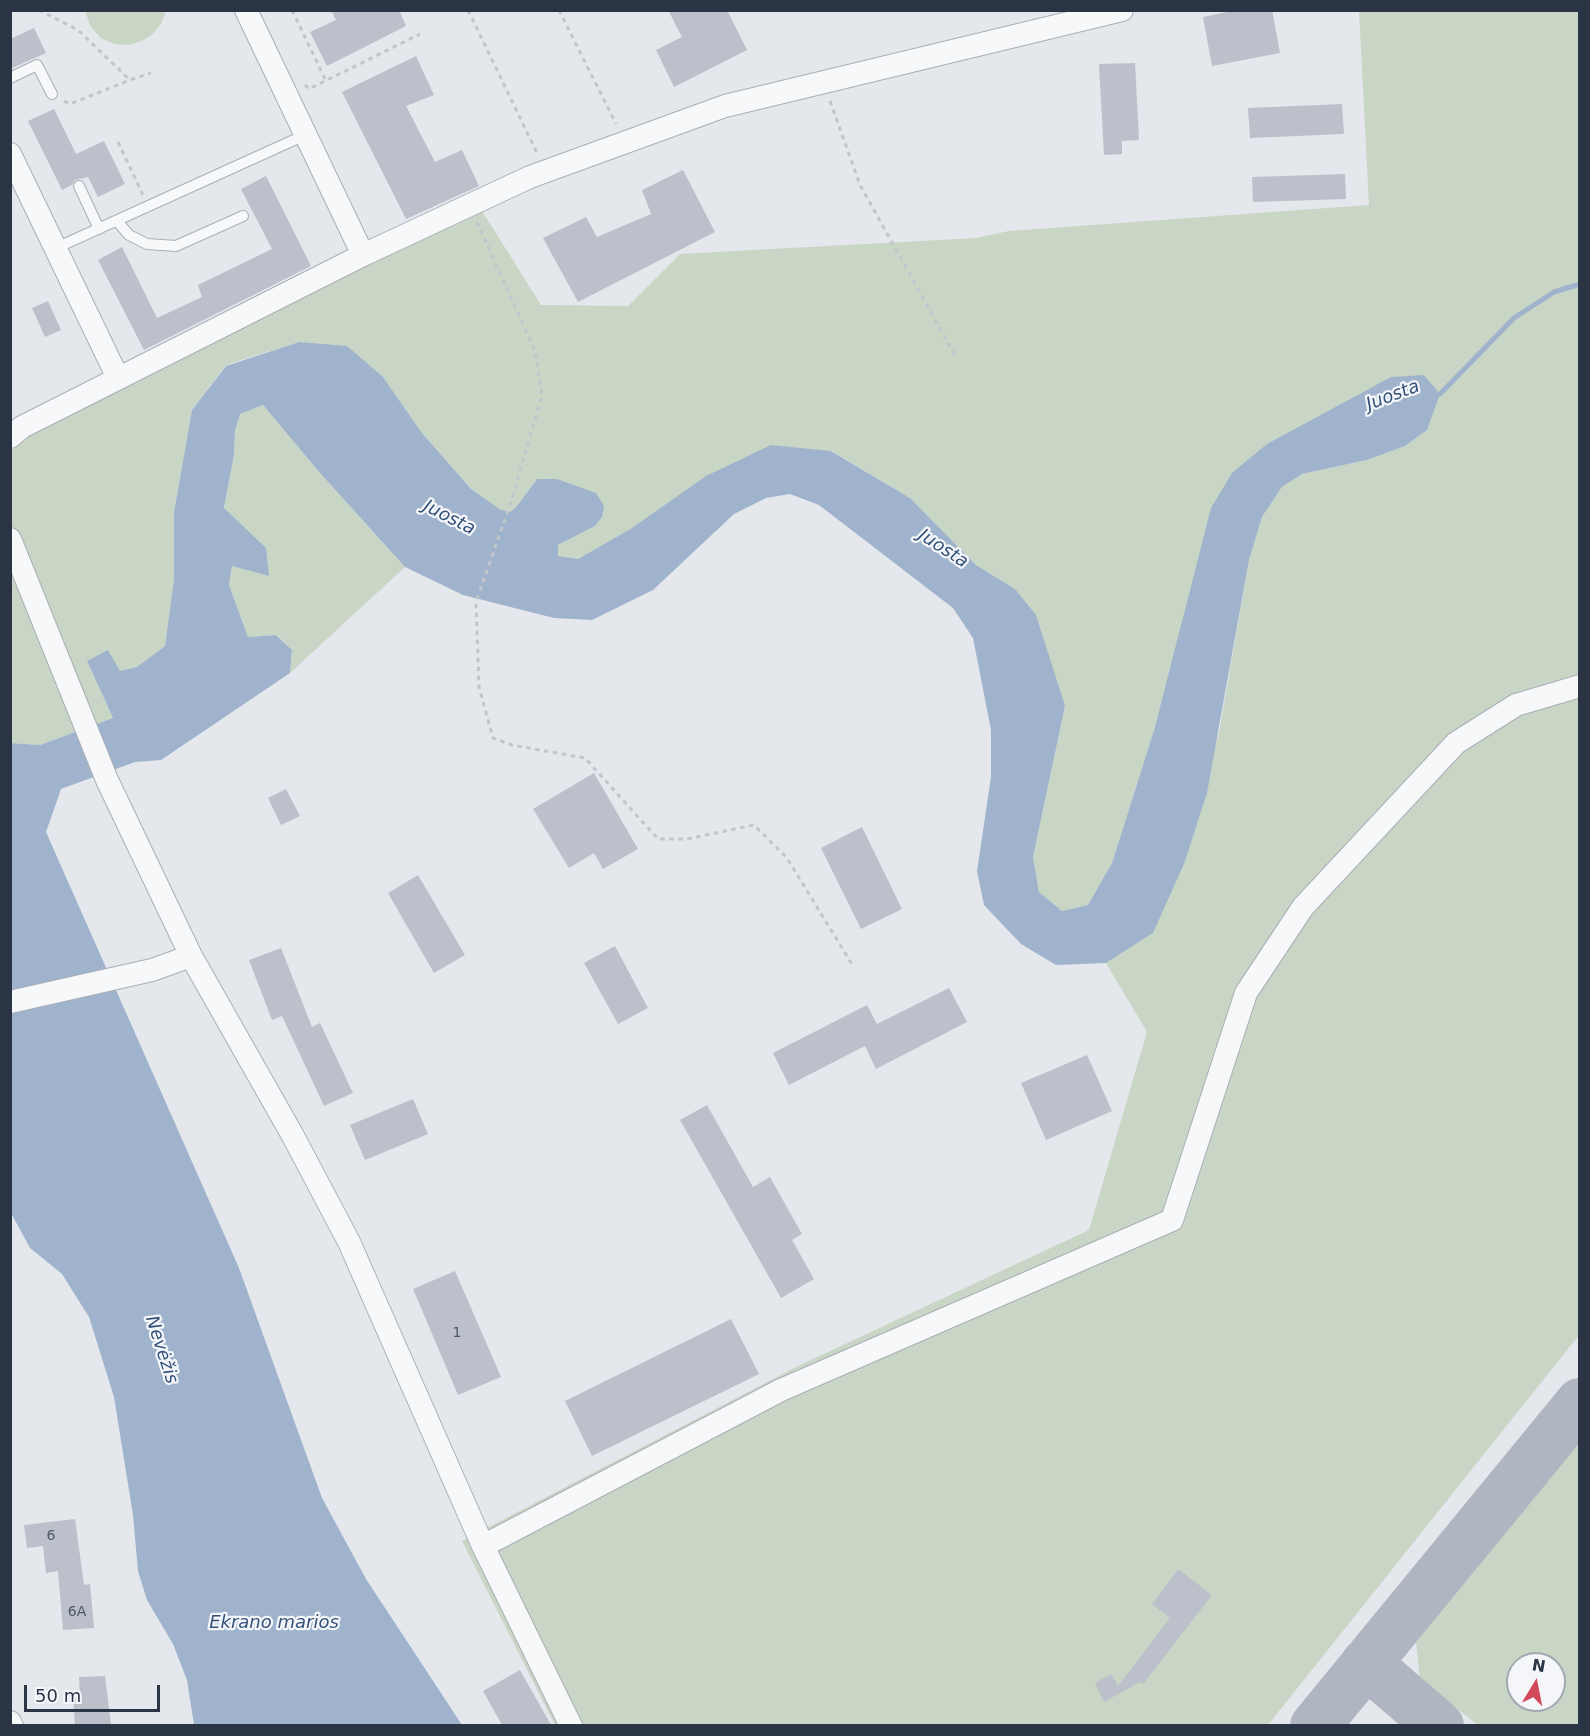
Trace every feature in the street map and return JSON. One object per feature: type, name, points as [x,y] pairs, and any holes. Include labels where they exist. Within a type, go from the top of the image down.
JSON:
[{"type":"street","points":[[246,10],[363,255]]},
{"type":"street","points":[[10,436],[22,427],[363,255],[546,171],[725,106],[1122,10]]},
{"type":"street","points":[[10,154],[118,378]]},
{"type":"street","points":[[10,539],[107,780],[191,956],[293,1136],[349,1242],[483,1546],[571,1725]]},
{"type":"street","points":[[483,1546],[781,1390],[1172,1220],[1246,993],[1303,908],[1456,743],[1516,705],[1580,686]]},
{"type":"street","points":[[10,1002],[152,970],[191,956]]},
{"type":"lane","points":[[10,78],[37,65],[52,94]]},
{"type":"lane","points":[[56,248],[305,135]]},
{"type":"lane","points":[[79,186],[99,229]]},
{"type":"lane","points":[[117,220],[129,235],[147,244],[176,246],[243,216]]},
{"type":"path","points":[[39,10],[78,30],[130,80]]},
{"type":"path","points":[[292,10],[326,81]]},
{"type":"path","points":[[468,10],[546,171]]},
{"type":"path","points":[[559,10],[625,143]]},
{"type":"path","points":[[282,87],[301,80],[309,89],[420,34]]},
{"type":"path","points":[[52,94],[70,104],[151,73]]},
{"type":"path","points":[[824,82],[860,185],[957,359]]},
{"type":"path","points":[[118,142],[148,206]]},
{"type":"path","points":[[470,207],[535,351],[542,395],[510,505],[476,602],[479,687],[493,738],[512,745],[585,758],[658,839],[687,839],[754,825],[787,858],[853,966]]},
{"type":"green space","points":[[166,10],[161,24],[153,34],[142,41],[128,45],[114,44],[101,38],[91,27],[85,11]]},
{"type":"green space","points":[[1359,11],[1579,11],[1579,1335],[1268,1725],[555,1725],[462,1541],[798,1366],[1089,1230],[1147,1032],[1106,963],[1153,933],[1219,733],[1249,560],[1262,517],[1282,487],[1302,474],[1367,460],[1405,446],[1427,430],[1267,444],[1155,727],[1112,863],[1088,905],[1062,911],[1039,892],[1033,857],[1065,706],[1015,589],[976,565],[910,498],[832,451],[632,528],[578,559],[557,556],[558,545],[595,526],[537,479],[516,507],[510,512],[501,511],[471,489],[422,433],[383,377],[299,342],[226,365],[192,410],[174,512],[174,579],[165,646],[138,667],[120,671],[87,661],[113,718],[40,745],[11,743],[10,434],[477,203],[541,305],[628,306],[680,254],[976,238],[1009,231],[1369,205]]},
{"type":"green space","points":[[263,405],[320,473],[405,567],[290,673],[292,650],[277,635],[248,637],[229,585],[232,566],[268,575],[224,509],[234,455],[235,431],[240,414]]},
{"type":"green space","points":[[1572,1446],[1580,1447],[1579,1725],[1478,1725],[1420,1679],[1416,1642]]},
{"type":"water","points":[[299,342],[347,346],[383,377],[422,433],[471,489],[501,510],[510,512],[516,507],[537,479],[557,479],[596,493],[604,506],[602,517],[595,526],[558,545],[558,556],[578,559],[632,528],[706,476],[771,445],[831,451],[910,498],[976,565],[1015,589],[1036,615],[1065,706],[1033,857],[1039,892],[1062,911],[1088,905],[1112,863],[1155,727],[1211,508],[1232,473],[1267,444],[1391,377],[1424,375],[1440,394],[1427,430],[1405,446],[1367,460],[1302,474],[1282,487],[1262,517],[1249,560],[1207,793],[1184,864],[1153,933],[1106,963],[1056,965],[1021,944],[984,905],[977,871],[991,777],[991,730],[973,638],[953,608],[819,505],[790,494],[766,498],[734,514],[653,590],[592,620],[554,618],[463,595],[405,567],[320,473],[263,405],[240,414],[235,431],[234,455],[224,508],[266,548],[269,576],[232,566],[229,585],[248,637],[276,635],[292,650],[290,673],[161,760],[135,762],[61,789],[46,832],[239,1268],[322,1498],[366,1579],[462,1725],[194,1725],[187,1680],[173,1644],[147,1600],[138,1571],[133,1515],[114,1397],[89,1317],[62,1274],[30,1248],[11,1213],[10,743],[40,745],[113,718],[87,661],[108,650],[120,671],[137,667],[165,646],[174,579],[174,512],[192,410],[226,366]]},
{"type":"building","points":[[331,10],[399,10],[406,26],[327,66],[310,32],[336,20]]},
{"type":"building","points":[[668,10],[727,10],[747,50],[674,87],[656,50],[682,37]]},
{"type":"building","points":[[1237,10],[1272,10],[1280,53],[1212,66],[1203,17]]},
{"type":"building","points":[[34,28],[46,53],[10,69],[10,39]]},
{"type":"building","points":[[416,56],[434,95],[406,106],[435,162],[462,150],[479,186],[406,219],[342,92]]},
{"type":"building","points":[[1135,63],[1139,140],[1122,141],[1122,154],[1104,155],[1099,64]]},
{"type":"building","points":[[1342,104],[1344,134],[1250,138],[1248,108]]},
{"type":"building","points":[[54,109],[76,154],[104,141],[125,184],[98,197],[88,177],[75,180],[72,185],[62,190],[28,121]]},
{"type":"building","points":[[683,170],[715,232],[578,302],[543,238],[586,217],[597,237],[651,214],[642,190]]},
{"type":"building","points":[[1345,174],[1346,199],[1253,202],[1252,177]]},
{"type":"building","points":[[266,176],[311,266],[144,350],[98,260],[122,247],[157,318],[202,297],[198,285],[272,249],[241,189]]},
{"type":"building","points":[[48,301],[61,330],[45,337],[32,308]]},
{"type":"building","points":[[594,773],[638,849],[603,869],[594,853],[569,868],[533,809]]},
{"type":"building","points":[[286,789],[300,816],[281,825],[268,798]]},
{"type":"building","points":[[862,827],[902,909],[861,929],[821,848]]},
{"type":"building","points":[[418,875],[465,955],[434,973],[388,893]]},
{"type":"building","points":[[615,946],[648,1008],[618,1024],[584,963]]},
{"type":"building","points":[[281,948],[312,1027],[320,1023],[353,1093],[324,1106],[282,1016],[272,1020],[249,960]]},
{"type":"building","points":[[949,988],[967,1022],[876,1069],[865,1046],[789,1085],[773,1053],[867,1005],[877,1024]]},
{"type":"building","points":[[1087,1055],[1112,1111],[1046,1140],[1021,1083]]},
{"type":"building","points":[[413,1099],[428,1134],[365,1160],[350,1125]]},
{"type":"building","points":[[707,1105],[753,1187],[770,1177],[802,1234],[792,1240],[814,1279],[781,1298],[680,1120]]},
{"type":"building","points":[[455,1271],[501,1377],[458,1395],[413,1289]]},
{"type":"building","points":[[731,1319],[759,1374],[592,1456],[565,1401]]},
{"type":"building","points":[[75,1519],[84,1585],[90,1584],[94,1628],[63,1630],[58,1571],[46,1573],[43,1546],[27,1548],[24,1525]]},
{"type":"building","points":[[1178,1569],[1212,1595],[1143,1684],[1140,1682],[1104,1702],[1095,1683],[1111,1674],[1118,1686],[1170,1618],[1152,1604]]},
{"type":"building","points":[[520,1670],[551,1725],[502,1725],[483,1691]]},
{"type":"building","points":[[105,1676],[111,1725],[75,1725],[73,1698],[80,1697],[79,1677]]},
{"type":"waterway","name":"Juosta","points":[[1434,396],[1440,394],[1514,318],[1554,292],[1580,284]]},
{"type":"taxiway","points":[[1315,1726],[1580,1403]]},
{"type":"taxiway","points":[[1366,1663],[1439,1726]]},
{"type":"water label","name":"Nevėžis","points":[[161,1350]]},
{"type":"water label","name":"Ekrano marios","points":[[274,1623]]}]
